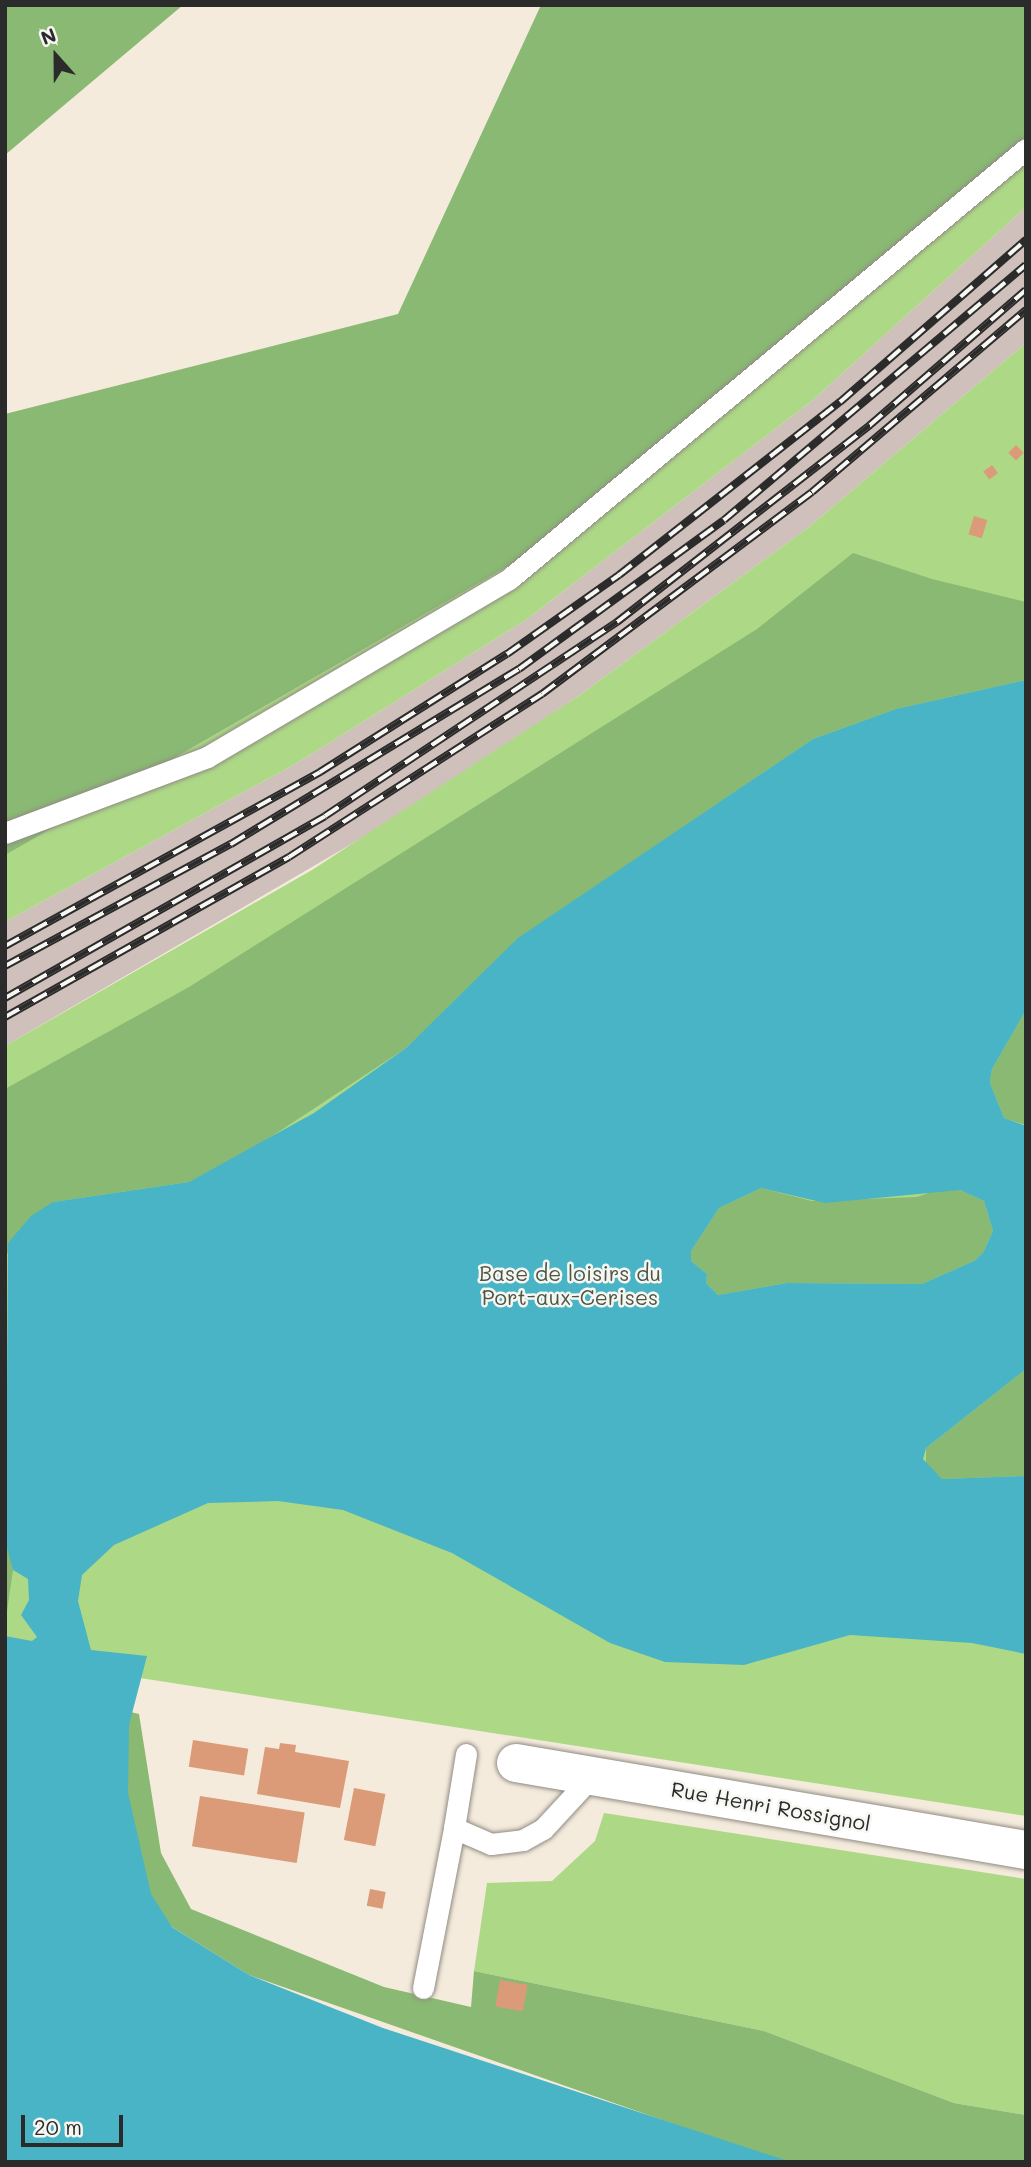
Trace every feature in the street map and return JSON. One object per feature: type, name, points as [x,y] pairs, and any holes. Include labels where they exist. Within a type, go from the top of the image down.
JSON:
[{"type":"street","name":"Rue Henri Rossignol","points":[[516,1763],[1026,1850]]},
{"type":"lane","points":[[5,833],[207,757],[509,579],[1026,149]]},
{"type":"lane","points":[[423,1988],[466,1754]]},
{"type":"lane","points":[[454,1828],[491,1844],[523,1840],[543,1829],[592,1776]]},
{"type":"shaded area","points":[[1026,207],[1026,343],[809,527],[580,695],[379,828],[5,1046],[5,922],[297,763],[527,619],[813,400]]},
{"type":"green space","points":[[5,5],[183,5],[5,155]]},
{"type":"green space","points":[[541,5],[1026,5],[1026,150],[567,532],[5,855],[5,414],[398,314]]},
{"type":"green space","points":[[1026,149],[1026,207],[813,400],[527,619],[297,763],[5,922],[5,854]]},
{"type":"green space","name":"Base de loisirs du Port-aux-Cerises","points":[[1026,343],[1026,1816],[5,1657],[5,1046],[312,870],[580,695],[809,527]]},
{"type":"green space","points":[[853,553],[932,579],[1026,602],[1026,680],[896,709],[813,739],[519,938],[406,1048],[257,1146],[189,1182],[53,1202],[5,1256],[5,1089],[189,987],[757,629]]},
{"type":"green space","points":[[1026,1010],[1026,1125],[1004,1118],[990,1083],[992,1069]]},
{"type":"green space","points":[[761,1188],[812,1201],[917,1197],[937,1190],[960,1190],[984,1201],[993,1231],[983,1253],[974,1261],[922,1284],[787,1283],[718,1295],[706,1283],[707,1274],[691,1261],[691,1251],[719,1208]]},
{"type":"green space","points":[[1026,1369],[1026,1476],[942,1479],[926,1465],[926,1448]]},
{"type":"green space","points":[[5,1519],[13,1570],[5,1625]]},
{"type":"green space","points":[[118,1709],[139,1714],[161,1853],[191,1909],[384,1987],[471,2007],[474,1971],[764,2031],[954,2103],[1026,2115],[1026,2162],[782,2162],[249,1975],[153,1915],[124,1827]]},
{"type":"green space","points":[[604,1813],[1026,1879],[1026,2115],[954,2103],[764,2031],[474,1971],[487,1883],[552,1881],[595,1841]]},
{"type":"water","name":"Base de loisirs du Port-aux-Cerises","points":[[1026,680],[1026,1010],[992,1069],[990,1083],[1004,1118],[1026,1126],[1026,1369],[926,1448],[923,1459],[942,1479],[1026,1476],[1026,1654],[972,1643],[850,1635],[744,1665],[665,1662],[610,1643],[452,1553],[343,1510],[278,1501],[208,1503],[114,1545],[82,1575],[78,1601],[91,1650],[147,1656],[129,1725],[128,1793],[151,1894],[172,1927],[249,1975],[383,2028],[791,2162],[5,2162],[5,1636],[32,1641],[37,1637],[21,1615],[29,1600],[28,1579],[13,1570],[6,1544],[8,1243],[31,1216],[53,1202],[189,1182],[314,1113],[406,1048],[518,938],[813,739],[896,709]],"holes":[[[761,1188],[825,1203],[960,1190],[984,1201],[993,1231],[983,1253],[974,1261],[922,1284],[787,1283],[718,1295],[706,1283],[707,1274],[691,1261],[691,1251],[719,1208]]]},
{"type":"building","points":[[1016,445],[1024,453],[1016,461],[1008,453]]},
{"type":"building","points":[[992,465],[998,473],[989,480],[983,472]]},
{"type":"building","points":[[974,516],[987,520],[982,538],[968,534]]},
{"type":"building","points":[[193,1740],[248,1749],[244,1775],[189,1767]]},
{"type":"building","points":[[280,1743],[296,1745],[295,1752],[349,1761],[340,1808],[257,1794],[265,1747],[279,1749]]},
{"type":"building","points":[[354,1788],[385,1794],[375,1846],[344,1840]]},
{"type":"building","points":[[200,1796],[305,1813],[297,1863],[192,1846]]},
{"type":"building","points":[[370,1889],[386,1892],[382,1909],[367,1906]]},
{"type":"building","points":[[500,1980],[528,1985],[523,2011],[495,2007]]},
{"type":"railway","points":[[5,946],[320,772],[507,654],[619,575],[840,402],[1026,240]]},
{"type":"railway","points":[[5,966],[231,844],[519,669],[724,520],[1026,265]]},
{"type":"railway","points":[[5,998],[325,816],[617,622],[870,425],[1026,290]]},
{"type":"railway","points":[[5,1017],[289,857],[542,694],[812,492],[1026,310]]}]
